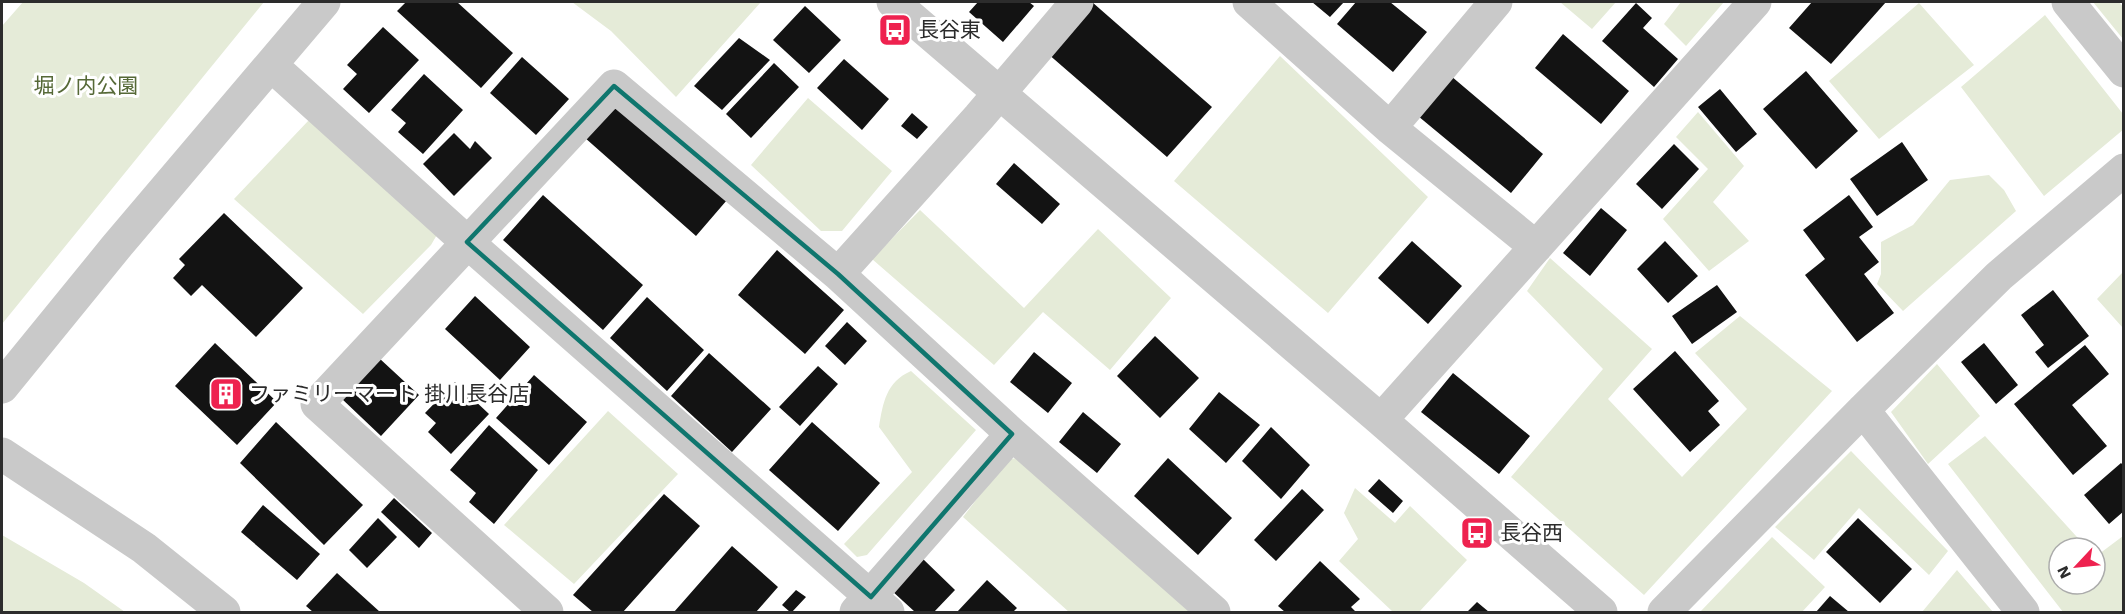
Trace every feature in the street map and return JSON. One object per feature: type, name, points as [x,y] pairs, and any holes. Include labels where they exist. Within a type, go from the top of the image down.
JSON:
[{"type":"street","points":[[2,387],[116,247],[324,2]]},
{"type":"street","points":[[893,2],[1381,420],[1601,612]]},
{"type":"street","points":[[838,273],[999,94],[1077,2]]},
{"type":"street","points":[[1249,2],[1390,128],[1536,247]]},
{"type":"street","points":[[1390,128],[1496,2]]},
{"type":"street","points":[[1381,420],[1755,2]]},
{"type":"street","points":[[2068,2],[2124,71]]},
{"type":"street","points":[[271,65],[872,607],[1012,434]]},
{"type":"street","points":[[547,612],[317,404],[614,86],[838,273],[1012,434],[1214,612]]},
{"type":"street","points":[[1664,612],[1999,276],[2124,170]]},
{"type":"street","points":[[1863,410],[2023,612]]},
{"type":"street","points":[[2,453],[144,548],[224,612]]},
{"type":"highlighted area","points":[[614,86],[838,274],[1012,434],[871,597],[467,242]]},
{"type":"green space","name":"堀ノ内公園","points":[[23,2],[264,2],[2,324],[2,26]]},
{"type":"green space","points":[[572,2],[761,2],[676,97],[611,31]]},
{"type":"green space","points":[[1560,2],[1616,2],[1592,29]]},
{"type":"green space","points":[[1681,2],[1724,2],[1686,46],[1664,24]]},
{"type":"green space","points":[[2093,2],[2119,2],[2123,7],[2123,39]]},
{"type":"green space","points":[[1919,3],[1974,65],[1879,139],[1829,81]]},
{"type":"green space","points":[[2045,15],[2123,114],[2124,129],[2044,196],[1961,87]]},
{"type":"green space","points":[[1280,56],[1428,197],[1328,313],[1174,181]]},
{"type":"green space","points":[[808,98],[892,171],[842,231],[821,231],[751,165]]},
{"type":"green space","points":[[1698,112],[1744,166],[1713,202],[1749,241],[1709,271],[1663,219],[1708,169],[1676,137]]},
{"type":"green space","points":[[309,120],[438,233],[431,245],[363,314],[234,199]]},
{"type":"green space","points":[[1989,175],[2004,190],[2016,211],[1903,311],[1877,284],[1881,274],[1881,242],[1913,225],[1950,180]]},
{"type":"green space","points":[[920,210],[1024,308],[1098,229],[1171,298],[1110,370],[1043,312],[994,365],[872,259]]},
{"type":"green space","points":[[1550,258],[1652,349],[1608,399],[1682,477],[1747,409],[1695,353],[1740,316],[1832,391],[1644,595],[1511,477],[1603,369],[1527,291]]},
{"type":"green space","points":[[2123,272],[2123,328],[2097,299]]},
{"type":"green space","points":[[1937,364],[1980,416],[1928,464],[1891,412]]},
{"type":"green space","points":[[911,371],[976,430],[867,555],[857,557],[844,544],[912,472],[879,427],[884,402],[891,387]]},
{"type":"green space","points":[[608,411],[678,474],[574,584],[504,525]]},
{"type":"green space","points":[[1985,436],[2076,536],[2047,536],[2047,591],[1948,464]]},
{"type":"green space","points":[[1851,451],[1948,551],[1929,575],[1859,508],[1814,560],[1775,527]]},
{"type":"green space","points":[[1020,457],[1194,612],[1069,612],[963,517],[1007,460]]},
{"type":"green space","points":[[1355,488],[1395,523],[1410,506],[1467,560],[1419,612],[1393,612],[1339,561],[1358,539],[1344,513]]},
{"type":"green space","points":[[2,535],[84,583],[125,612],[2,612]]},
{"type":"green space","points":[[2123,536],[2123,612],[2063,612],[2051,596],[2107,596],[2107,548]]},
{"type":"green space","points":[[1772,537],[1825,587],[1802,612],[1700,612]]},
{"type":"green space","points":[[1957,570],[1993,612],[1922,612]]},
{"type":"building","points":[[406,2],[457,2],[513,53],[481,88],[397,11]]},
{"type":"building","points":[[978,2],[1029,2],[1034,6],[1003,42],[969,12]]},
{"type":"building","points":[[1092,2],[1212,107],[1167,157],[1047,53]]},
{"type":"building","points":[[1312,2],[1344,2],[1330,17]]},
{"type":"building","points":[[1356,2],[1390,2],[1427,32],[1393,72],[1337,24]]},
{"type":"building","points":[[1812,2],[1886,2],[1831,64],[1789,28]]},
{"type":"building","points":[[1636,3],[1652,18],[1643,28],[1678,59],[1654,87],[1602,41]]},
{"type":"building","points":[[805,6],[841,40],[809,73],[773,40]]},
{"type":"building","points":[[383,27],[419,60],[369,113],[343,89],[357,74],[347,65]]},
{"type":"building","points":[[1563,34],[1629,91],[1601,124],[1535,68]]},
{"type":"building","points":[[739,38],[770,60],[722,110],[694,86]]},
{"type":"building","points":[[522,57],[569,99],[536,135],[490,93]]},
{"type":"building","points":[[844,59],[889,99],[862,130],[817,88]]},
{"type":"building","points":[[774,63],[799,87],[751,138],[726,114]]},
{"type":"building","points":[[1806,71],[1858,131],[1816,169],[1763,109]]},
{"type":"building","points":[[424,74],[463,110],[423,154],[398,132],[406,123],[391,110]]},
{"type":"building","points":[[1451,76],[1543,154],[1511,193],[1418,116]]},
{"type":"building","points":[[1720,89],[1757,134],[1736,152],[1698,107]]},
{"type":"building","points":[[614,101],[727,200],[696,236],[584,137]]},
{"type":"building","points":[[912,113],[928,127],[917,139],[901,126]]},
{"type":"building","points":[[454,133],[470,149],[475,141],[492,158],[454,196],[423,164]]},
{"type":"building","points":[[1902,142],[1928,180],[1877,216],[1850,179]]},
{"type":"building","points":[[1674,144],[1699,169],[1662,209],[1636,184]]},
{"type":"building","points":[[1014,163],[1060,204],[1042,224],[996,184]]},
{"type":"building","points":[[543,195],[643,285],[603,330],[503,240]]},
{"type":"building","points":[[1849,195],[1873,227],[1859,237],[1879,262],[1864,274],[1894,313],[1857,342],[1805,275],[1825,259],[1803,230]]},
{"type":"building","points":[[1601,208],[1627,230],[1590,276],[1563,253]]},
{"type":"building","points":[[224,213],[303,288],[256,337],[202,285],[191,296],[173,278],[185,265],[179,259]]},
{"type":"building","points":[[1412,241],[1462,286],[1428,324],[1378,278]]},
{"type":"building","points":[[1665,241],[1698,276],[1668,303],[1637,269]]},
{"type":"building","points":[[777,250],[844,310],[805,354],[738,295]]},
{"type":"building","points":[[1717,285],[1737,312],[1692,344],[1672,316]]},
{"type":"building","points":[[2053,290],[2089,336],[2048,368],[2035,352],[2044,345],[2021,315]]},
{"type":"building","points":[[475,296],[530,347],[500,380],[445,329]]},
{"type":"building","points":[[647,297],[704,350],[667,391],[610,338]]},
{"type":"building","points":[[847,322],[867,341],[845,365],[825,346]]},
{"type":"building","points":[[1155,336],[1199,378],[1160,418],[1117,376]]},
{"type":"building","name":"ファミリーマート 掛川長谷店","points":[[215,343],[277,402],[237,445],[175,386]]},
{"type":"building","points":[[1984,343],[2018,385],[1996,404],[1961,362]]},
{"type":"building","points":[[2085,345],[2109,374],[2072,405],[2107,446],[2073,475],[2014,404]]},
{"type":"building","points":[[1675,351],[1719,401],[1708,411],[1720,425],[1690,452],[1633,389]]},
{"type":"building","points":[[1034,352],[1072,383],[1048,413],[1010,382]]},
{"type":"building","points":[[709,353],[771,409],[732,452],[671,396]]},
{"type":"building","points":[[379,358],[419,395],[381,436],[341,398]]},
{"type":"building","points":[[818,366],[838,384],[800,426],[779,407]]},
{"type":"building","points":[[1453,373],[1530,436],[1499,474],[1421,412]]},
{"type":"building","points":[[534,375],[587,422],[549,465],[496,418]]},
{"type":"building","points":[[455,382],[489,414],[451,454],[428,432],[436,423],[425,413]]},
{"type":"building","points":[[1219,392],[1260,425],[1226,463],[1189,429]]},
{"type":"building","points":[[1083,412],[1121,444],[1097,473],[1059,442]]},
{"type":"building","points":[[276,422],[363,505],[324,545],[240,463]]},
{"type":"building","points":[[812,422],[880,483],[838,531],[769,470]]},
{"type":"building","points":[[489,425],[538,470],[494,524],[469,502],[476,493],[450,470]]},
{"type":"building","points":[[1271,427],[1310,465],[1281,499],[1242,461]]},
{"type":"building","points":[[1168,458],[1232,518],[1198,555],[1134,496]]},
{"type":"building","points":[[2121,463],[2124,466],[2124,511],[2109,524],[2084,495]]},
{"type":"building","points":[[1379,479],[1403,501],[1393,513],[1368,491]]},
{"type":"building","points":[[1302,489],[1324,510],[1276,561],[1254,540]]},
{"type":"building","points":[[664,494],[700,526],[623,612],[593,612],[573,595]]},
{"type":"building","points":[[394,498],[432,533],[419,548],[381,512]]},
{"type":"building","points":[[263,505],[320,554],[297,580],[241,532]]},
{"type":"building","points":[[378,518],[397,537],[367,568],[349,550]]},
{"type":"building","points":[[1858,518],[1912,569],[1880,603],[1826,552]]},
{"type":"building","points":[[732,546],[778,587],[756,612],[674,612]]},
{"type":"building","points":[[922,558],[955,590],[934,612],[915,612],[891,590]]},
{"type":"building","points":[[1320,561],[1360,599],[1351,607],[1356,612],[1285,612],[1278,606]]},
{"type":"building","points":[[337,573],[380,612],[313,612],[306,606]]},
{"type":"building","points":[[987,580],[1017,608],[1013,612],[957,612]]},
{"type":"building","points":[[796,590],[806,597],[790,612],[782,605]]},
{"type":"building","points":[[1830,596],[1849,612],[1816,612]]},
{"type":"building","points":[[1477,602],[1489,612],[1467,612]]},
{"type":"place","name":"長谷東","points":[[895,30]]},
{"type":"place","name":"ファミリーマート 掛川長谷店","points":[[226,394]]},
{"type":"place","name":"長谷西","points":[[1477,533]]}]
